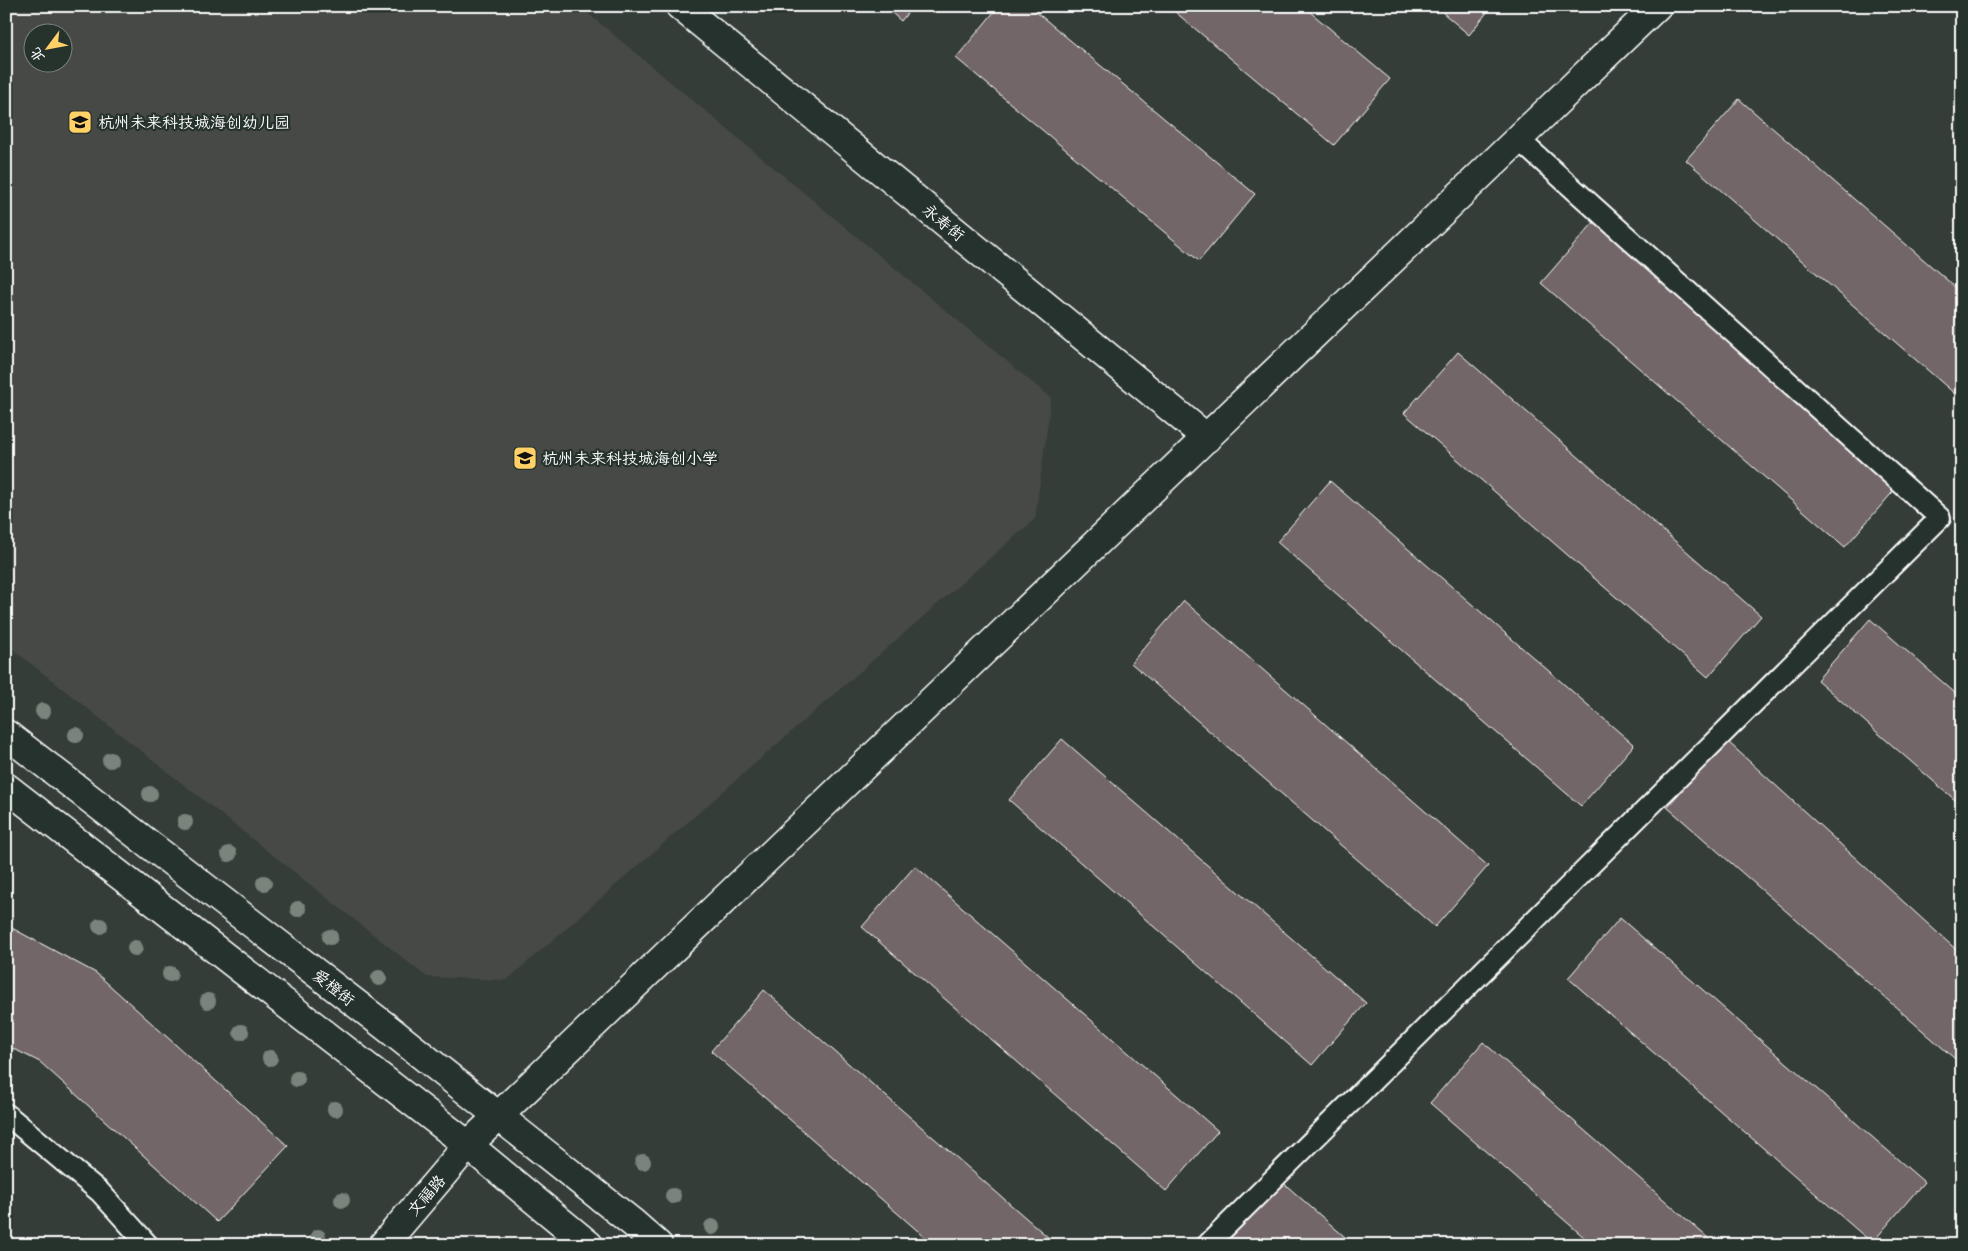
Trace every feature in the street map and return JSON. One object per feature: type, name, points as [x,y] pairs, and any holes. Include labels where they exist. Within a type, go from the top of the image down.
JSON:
[{"type":"street","name":"永寿街","points":[[680,6],[1207,438]]},
{"type":"street","name":"文福路","points":[[383,1245],[468,1145],[1657,6]]},
{"type":"street","name":"爱橙街","points":[[6,734],[377,1020],[633,1223],[658,1245]]},
{"type":"street","points":[[6,788],[468,1145],[590,1245]]},
{"type":"lane","points":[[1207,1245],[1940,518],[1518,139]]},
{"type":"lane","points":[[6,1114],[100,1192],[148,1245]]},
{"type":"shaded area","name":"杭州未来科技城海创小学","points":[[6,6],[579,6],[1051,398],[1035,519],[507,980],[427,977],[6,644]]},
{"type":"building","points":[[884,6],[913,6],[901,21]]},
{"type":"building","points":[[999,6],[1029,6],[1255,194],[1199,261],[956,58]]},
{"type":"building","points":[[1168,6],[1303,6],[1390,79],[1334,145]]},
{"type":"building","points":[[1435,6],[1492,6],[1469,35]]},
{"type":"building","points":[[1739,99],[1962,293],[1962,400],[1686,160]]},
{"type":"building","points":[[1594,222],[1898,486],[1845,547],[1541,283]]},
{"type":"building","points":[[1458,352],[1761,616],[1708,677],[1404,413]]},
{"type":"building","points":[[1330,481],[1634,745],[1581,806],[1277,542]]},
{"type":"building","points":[[1184,601],[1488,866],[1435,927],[1131,663]]},
{"type":"building","points":[[1870,619],[1962,699],[1962,806],[1817,680]]},
{"type":"building","points":[[1062,739],[1366,1003],[1312,1065],[1009,800]]},
{"type":"building","points":[[1727,741],[1962,955],[1962,1065],[1667,807]]},
{"type":"building","points":[[915,866],[1218,1131],[1166,1191],[862,927]]},
{"type":"building","points":[[1620,918],[1924,1182],[1872,1243],[1568,978]]},
{"type":"building","points":[[6,925],[96,973],[288,1146],[217,1222],[40,1062],[6,1045]]},
{"type":"building","points":[[764,990],[1057,1245],[934,1245],[711,1051]]},
{"type":"building","points":[[1483,1042],[1716,1245],[1593,1245],[1430,1103]]},
{"type":"building","points":[[1279,1179],[1354,1245],[1230,1245],[1226,1241]]},
{"type":"place","name":"杭州未来科技城海创幼儿园","points":[[80,122]]},
{"type":"place","name":"杭州未来科技城海创小学","points":[[525,458]]}]
